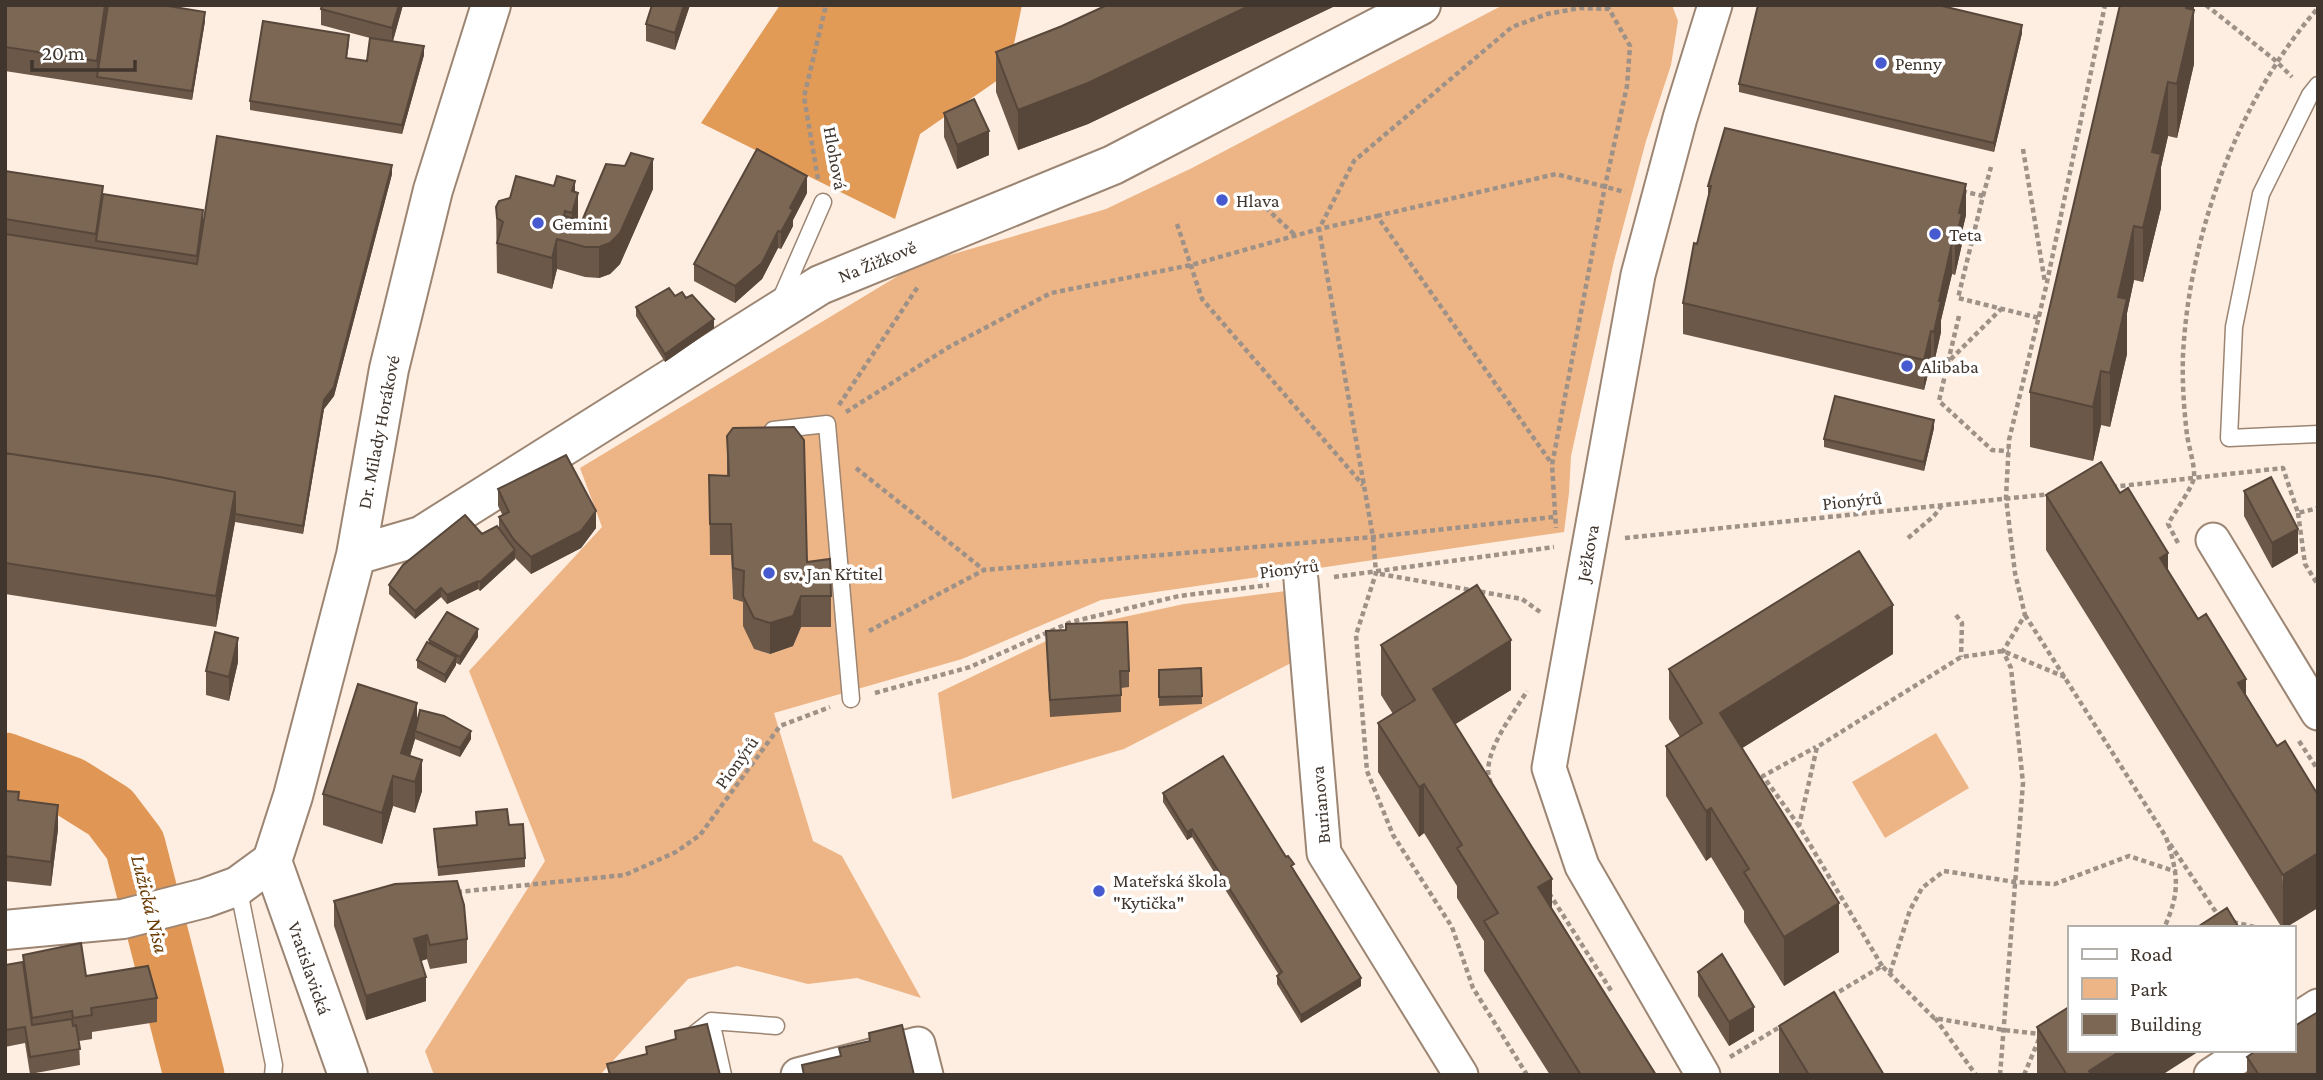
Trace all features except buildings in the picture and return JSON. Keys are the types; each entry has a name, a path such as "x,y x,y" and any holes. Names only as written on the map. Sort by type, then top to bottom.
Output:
{"street":[{"name":"Dr. Milady Horákové","path":"272,861 293,796 356,555 389,369 436,179 491,5"},
{"name":"Na Žižkově","path":"356,555 421,536 820,285 1113,165 1421,5"},
{"name":"Ježkova","path":"1703,1074 1582,866 1549,768 1638,275 1657,201 1716,5"},
{"path":"2213,540 2318,713"},
{"name":"Burianova","path":"1301,580 1324,853 1461,1075"},
{"path":"5,930 123,919 221,892 272,861"},
{"name":"Vratislavická","path":"272,861 348,1075"},
{"path":"2295,1020 2318,1006"},
{"path":"798,1075 918,1044 926,1075"},
{"path":"2211,1075 2246,1052"}],"lane":[{"path":"2314,90 2261,194 2234,327 2229,438 2318,434"},
{"name":"Hlohová","path":"775,311 823,202"},
{"path":"755,433 827,424 851,699"},
{"path":"221,892 274,1065 274,1075"},
{"path":"682,1044 711,1021 776,1026"},
{"path":"711,1021 723,1075"}],"path":[{"name":"Hlohová","path":"823,202 804,97 826,5"},
{"path":"2105,5 2046,287 2009,440 2006,498 2015,573 2025,615 2166,837 2222,920 2250,926"},
{"path":"2206,5 2314,90"},
{"path":"846,643 984,570 1373,537 1554,517 1552,465 1605,186 1627,86 1630,46 1611,7 1580,8 1546,14 1512,27 1354,161 1319,229 1373,537 1376,573 1356,635 1367,771 1393,835 1452,927 1473,988 1527,1075"},
{"path":"2194,478 2187,433 2183,357 2190,293 2204,231 2226,163 2276,61 2318,8"},
{"path":"2023,149 2046,287"},
{"path":"1992,167 1958,298 2039,317"},
{"path":"827,424 949,347 1051,293 1191,265 1319,229 1556,174 1657,201"},
{"path":"1955,190 1983,196"},
{"path":"1253,196 1296,236"},
{"path":"1377,216 1552,465"},
{"path":"1177,224 1202,299 1363,485"},
{"path":"827,424 926,275"},
{"path":"1948,362 2002,308"},
{"path":"1959,316 1939,401 1992,450 2009,451"},
{"path":"829,447 984,570"},
{"path":"2099,488 2283,468 2298,513 2305,564 2318,585"},
{"name":"Pionýrů","path":"450,893 625,875 676,852 700,835 780,726 851,699 970,667 1071,622 1179,596 1376,573 1588,542 2059,493"},
{"path":"1908,538 1934,516 1942,505"},
{"path":"2298,513 2318,508"},
{"path":"1376,573 1522,599 1550,620"},
{"path":"1956,615 1962,623 1961,657"},
{"path":"2003,651 2025,615"},
{"path":"2000,1075 2023,783 2011,668 2003,651"},
{"path":"1976,1075 1934,1018 1882,966 1799,826 1763,776 1817,747 1961,657 2003,651 2067,678"},
{"path":"1799,826 1817,747"},
{"path":"2165,926 2172,910 2177,872 2166,837"},
{"path":"1890,973 1910,910 1922,888 1944,871 2015,882 2055,884 2129,856 2177,872"},
{"path":"2216,924 2222,920"},
{"path":"1822,1002 1882,966"},
{"path":"1934,1018 2040,1034 2050,1028"},
{"path":"1703,1074 1786,1023"},
{"path":"2024,1075 2040,1034"}],"green space":[{"path":"1503,5 1672,5 1678,21 1671,65 1646,141 1614,261 1571,456 1564,532 1101,600 962,659 774,713 813,841 842,856 921,998 857,978 808,984 737,966 688,979 600,1075 434,1075 425,1051 545,861 469,671 602,527 580,468 916,265 1106,209 1192,168","holes":["733,459 807,592 831,627 801,627 793,646 770,654 754,649 744,602 733,599 731,555 710,554 729,507 727,466"]},
{"path":"1286,591 1291,663 1124,749 952,799 938,693 1073,628 1184,604"},
{"path":"1936,733 1969,788 1885,838 1852,782"}],"shaded area":[{"path":"780,5 1022,5 1008,73 920,134 895,219 701,123"}],"waterway":[{"name":"Lužická Nisa","path":"5,763 70,787 110,812 135,845 194,1075"}],"place":[{"name":"Penny","path":"1881,63"},
{"name":"Hlava","path":"1222,200"},
{"name":"Gemini","path":"538,223"},
{"name":"Teta","path":"1935,234"},
{"name":"Alibaba","path":"1907,366"},
{"name":"sv. Jan Křtitel","path":"769,573"},
{"name":"Mateřská škola \"Kytička\"","path":"1099,891"}]}
